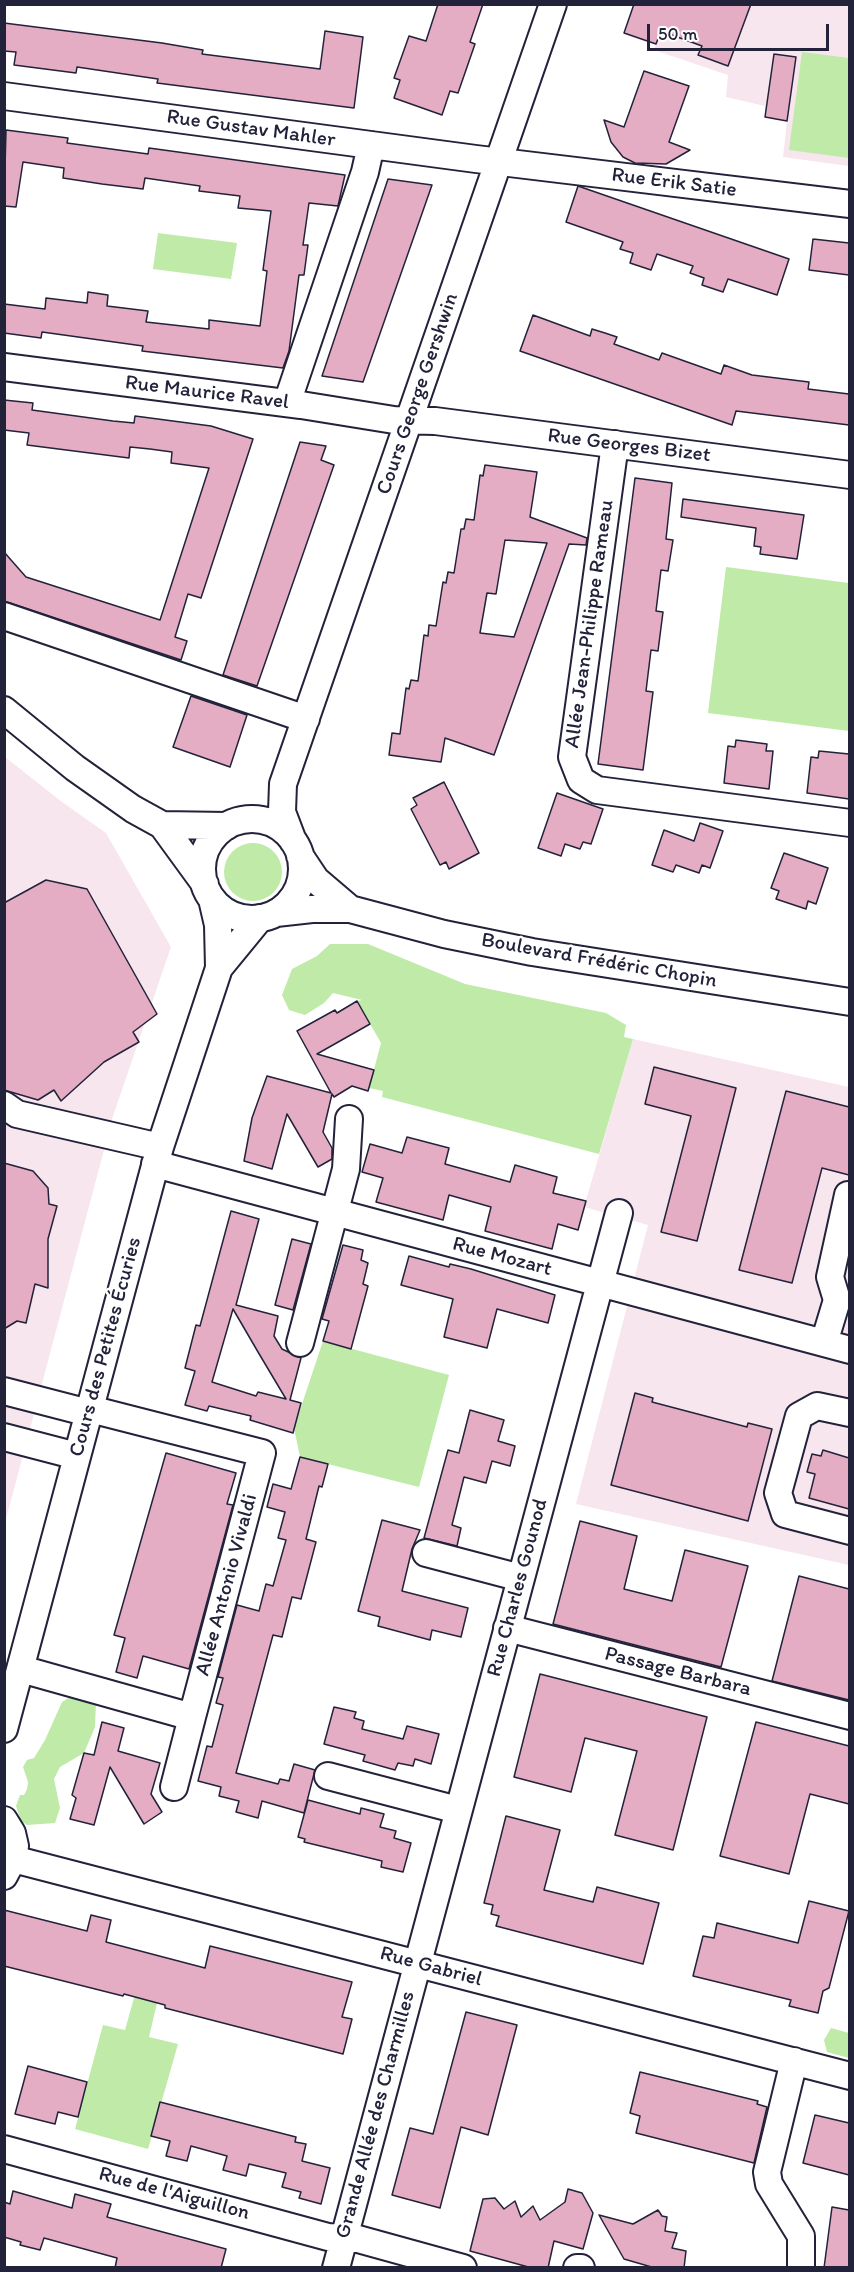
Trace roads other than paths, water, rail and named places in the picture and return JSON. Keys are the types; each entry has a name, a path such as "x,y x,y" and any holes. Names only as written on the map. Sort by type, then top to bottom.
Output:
{"street":[{"name":"Cours George Gershwin","path":"297,849 282,812 283,784 553,4"},
{"name":"Rue Gustav Mahler","path":"4,96 498,161"},
{"path":"287,403 365,172 371,145"},
{"name":"Rue Erik Satie","path":"498,161 849,204"},
{"name":"Rue Maurice Ravel","path":"4,367 287,403 408,421"},
{"name":"Rue Georges Bizet","path":"408,421 435,421 849,475"},
{"name":"Allée Jean-Philippe Rameau","path":"615,444 572,757 581,780 597,790 849,823"},
{"path":"4,616 306,718"},
{"path":"4,710 75,768 133,809 162,825 209,892 234,915 268,916 289,903 298,889 302,873 297,849 272,823 258,819 236,823 162,825"},
{"name":"Cours George Gershwin","path":"236,823 283,784"},
{"path":"209,892 202,867 206,851 214,836 236,823"},
{"name":"Boulevard Frédéric Chopin","path":"297,849 316,880 350,909"},
{"name":"Cours des Petites Écuries","path":"4,1729 158,1156 219,968 218,926 209,892"},
{"name":"Boulevard Frédéric Chopin","path":"268,916 312,909 350,909 444,934 532,952 849,1002"},
{"name":"Cours des Petites Écuries","path":"219,968 268,916"},
{"name":"Rue Mozart","path":"4,1105 17,1114 335,1212 849,1350"},
{"path":"300,1342 346,1169 349,1119"},
{"path":"824,1343 843,1300 830,1277 848,1195"},
{"name":"Rue Charles Gounod","path":"417,1963 619,1213"},
{"path":"4,1390 89,1411"},
{"path":"849,1413 817,1406 798,1416 778,1493 785,1514 849,1531"},
{"name":"Allée Antonio Vivaldi","path":"89,1411 262,1453 192,1717"},
{"path":"4,1437 77,1456"},
{"path":"426,1553 520,1578"},
{"name":"Passage Barbara","path":"507,1628 849,1716"},
{"path":"21,1669 192,1717 174,1787"},
{"path":"328,1776 458,1810"},
{"path":"4,1821 12,1833 9,1868"},
{"name":"Rue Gabriel","path":"9,1868 417,1963 849,2076"},
{"name":"Grande Allée des Charmilles","path":"336,2268 417,1963"},
{"path":"795,2061 766,2172 769,2184 801,2236 801,2268"},
{"name":"Rue de l'Aiguillon","path":"4,2149 328,2237 358,2239 463,2268"}]}
